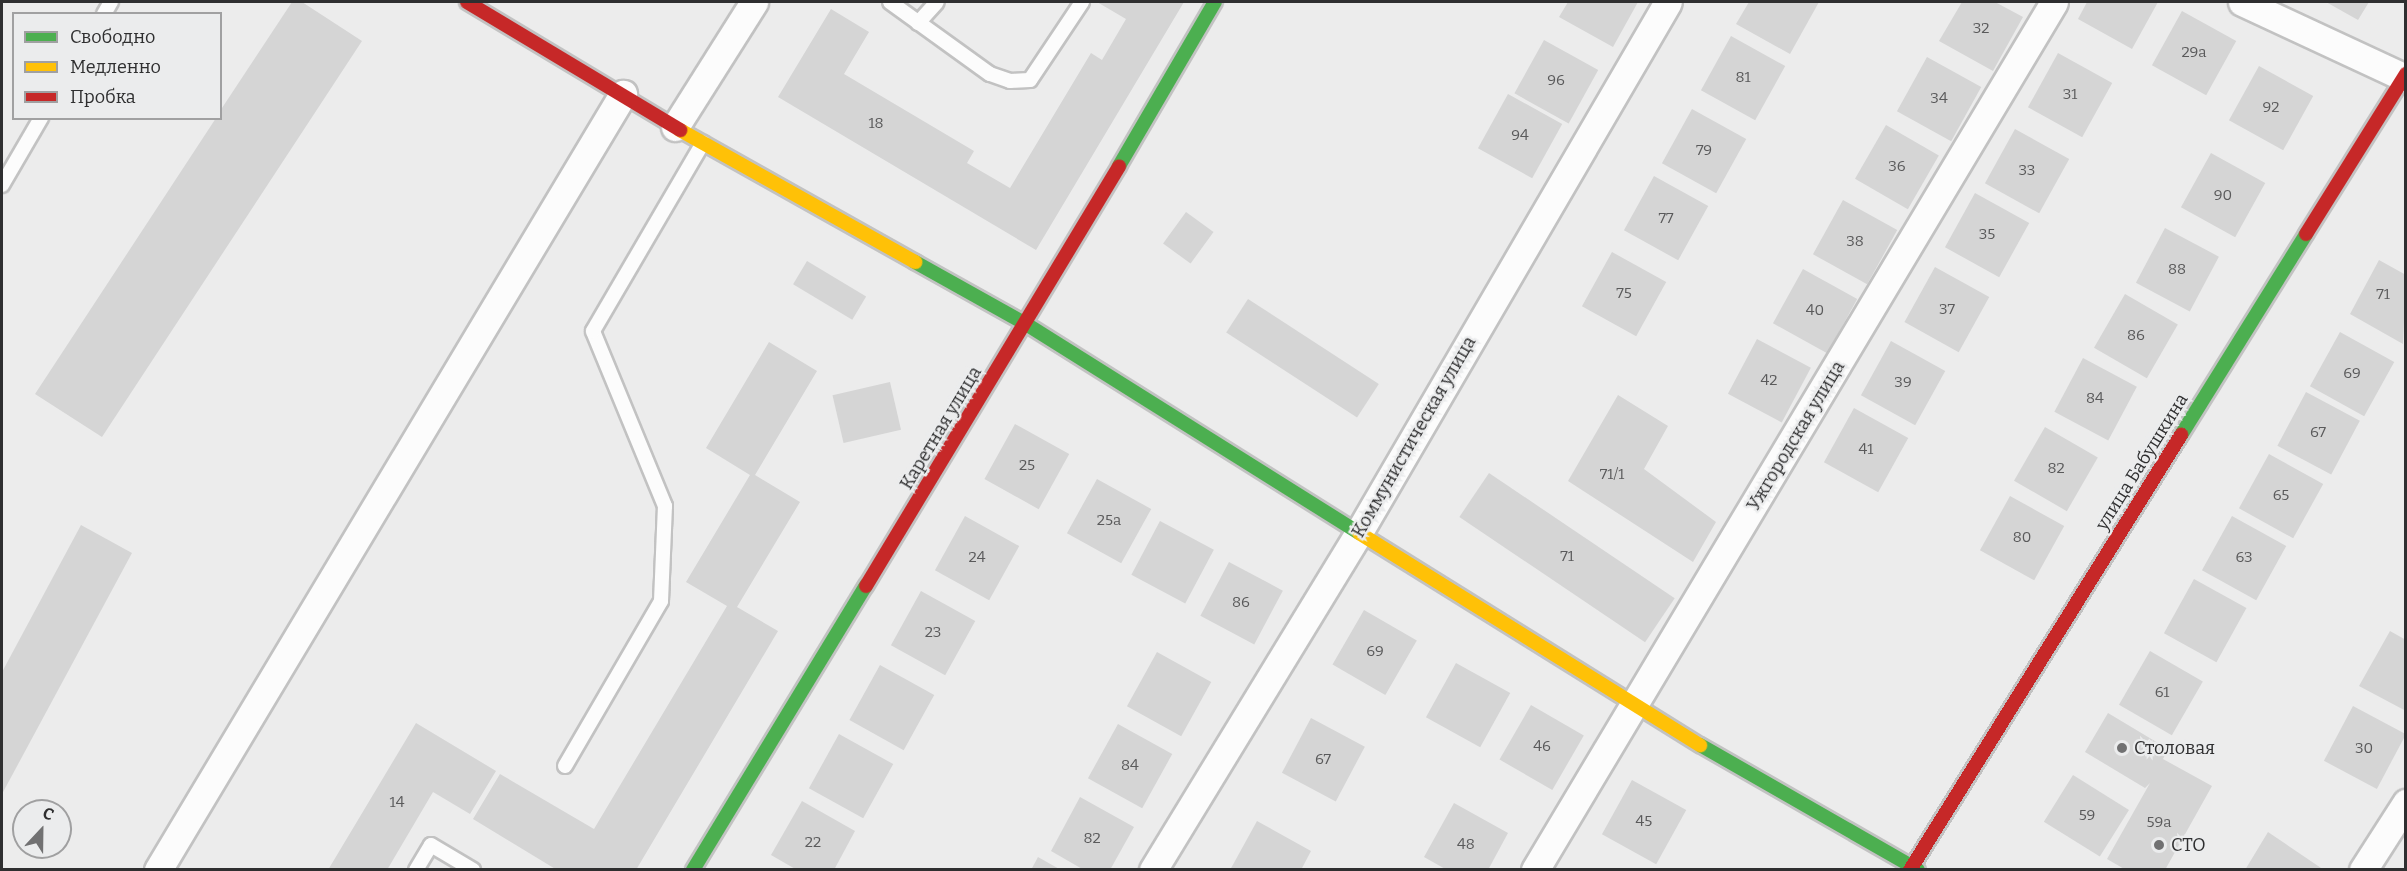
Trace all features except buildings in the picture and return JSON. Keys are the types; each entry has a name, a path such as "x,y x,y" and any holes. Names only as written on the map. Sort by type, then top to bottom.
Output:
{"street":[{"path":"467,2 675,127 1026,324 1635,707 1913,868"},
{"path":"675,127 754,2"},
{"name":"Каретная улица","path":"693,870 1026,324 1215,2"},
{"name":"Коммунистическая улица","path":"1153,870 1359,532 1668,2"},
{"name":"Ужгородская улица","path":"1535,870 1635,707 2054,2"},
{"path":"2242,2 2405,77"},
{"name":"улица Бабушкина","path":"1913,868 2405,77"},
{"path":"158,870 622,94"},
{"path":"2363,870 2406,803"}],"lane":[{"path":"890,2 990,74 1010,81 1030,80 1082,2"},
{"path":"918,23 937,2"},
{"path":"2,185 40,120"},
{"path":"565,766 661,601 665,506 592,331 703,142"},
{"path":"416,870 431,845 473,870"}],"traffic: fast":[{"path":"1119,166 1215,2"},
{"path":"2181,435 2306,234"},
{"path":"915,262 1026,324 1359,533"},
{"path":"693,870 866,586"},
{"path":"1700,745 1918,870"}],"traffic: slow":[{"path":"680,130 915,262"},
{"path":"1359,533 1700,745"}],"traffic: jam":[{"path":"467,2 680,130"},
{"path":"2306,234 2406,74"},
{"path":"866,586 1119,166"},
{"path":"1910,870 2181,435"}],"place":[{"name":"Столовая","path":"2122,748"},
{"name":"СТО","path":"2159,845"}]}
